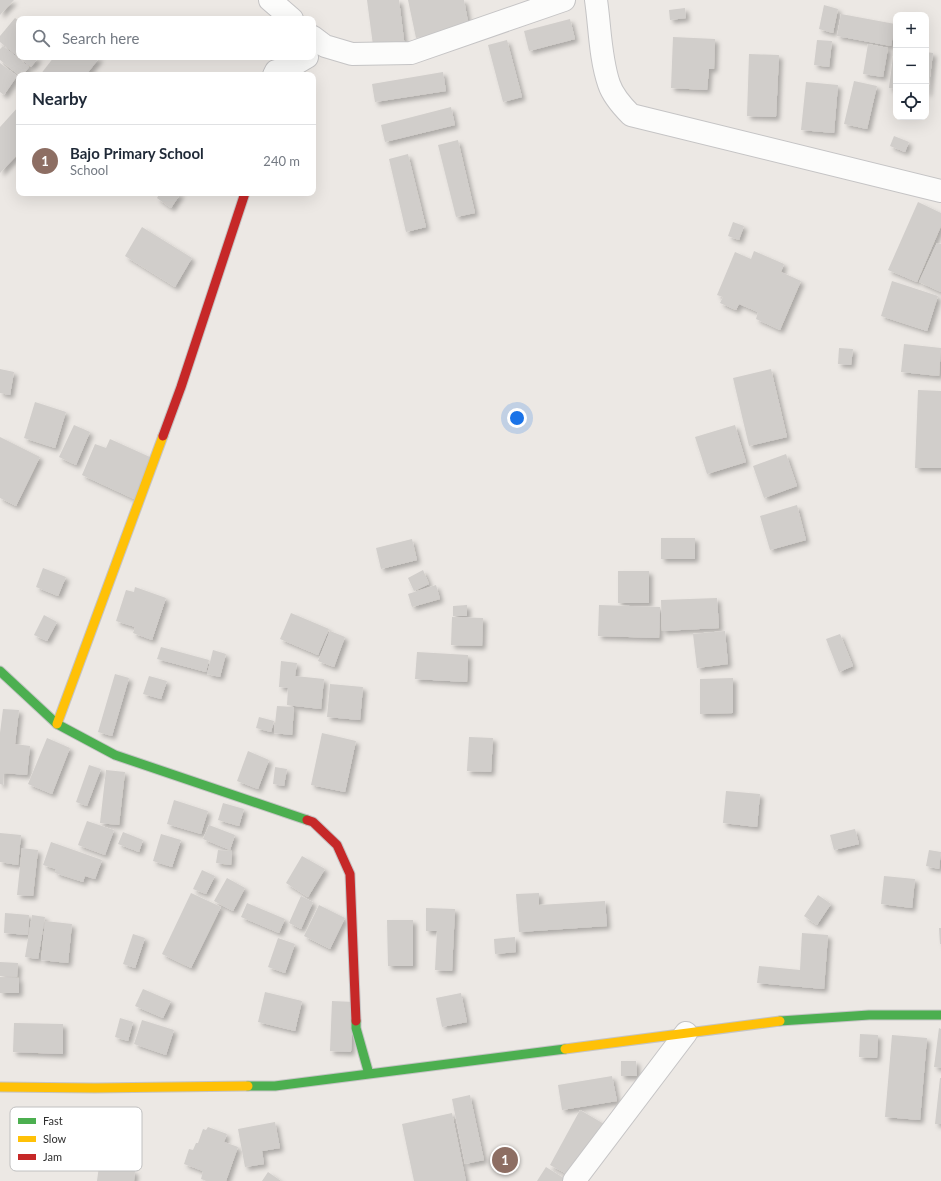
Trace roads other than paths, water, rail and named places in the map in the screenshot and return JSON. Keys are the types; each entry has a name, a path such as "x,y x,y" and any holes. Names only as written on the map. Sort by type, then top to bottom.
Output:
{"street":[{"path":"270,0 289,16"},
{"path":"316,48 352,54 411,53 564,0"},
{"path":"596,0 604,62 609,85 618,102 630,114 941,191"},
{"path":"276,72 290,67 299,60"},
{"path":"57,724 181,387 244,196"},
{"path":"0,671 57,724 115,755 313,822 337,845 350,874 356,1028 369,1074"},
{"path":"0,1087 95,1088 275,1086 770,1022 869,1015 941,1015"},
{"path":"574,1181 686,1033"}],"place":[{"name":"Bajo Primary School","path":"505,1160"}]}
